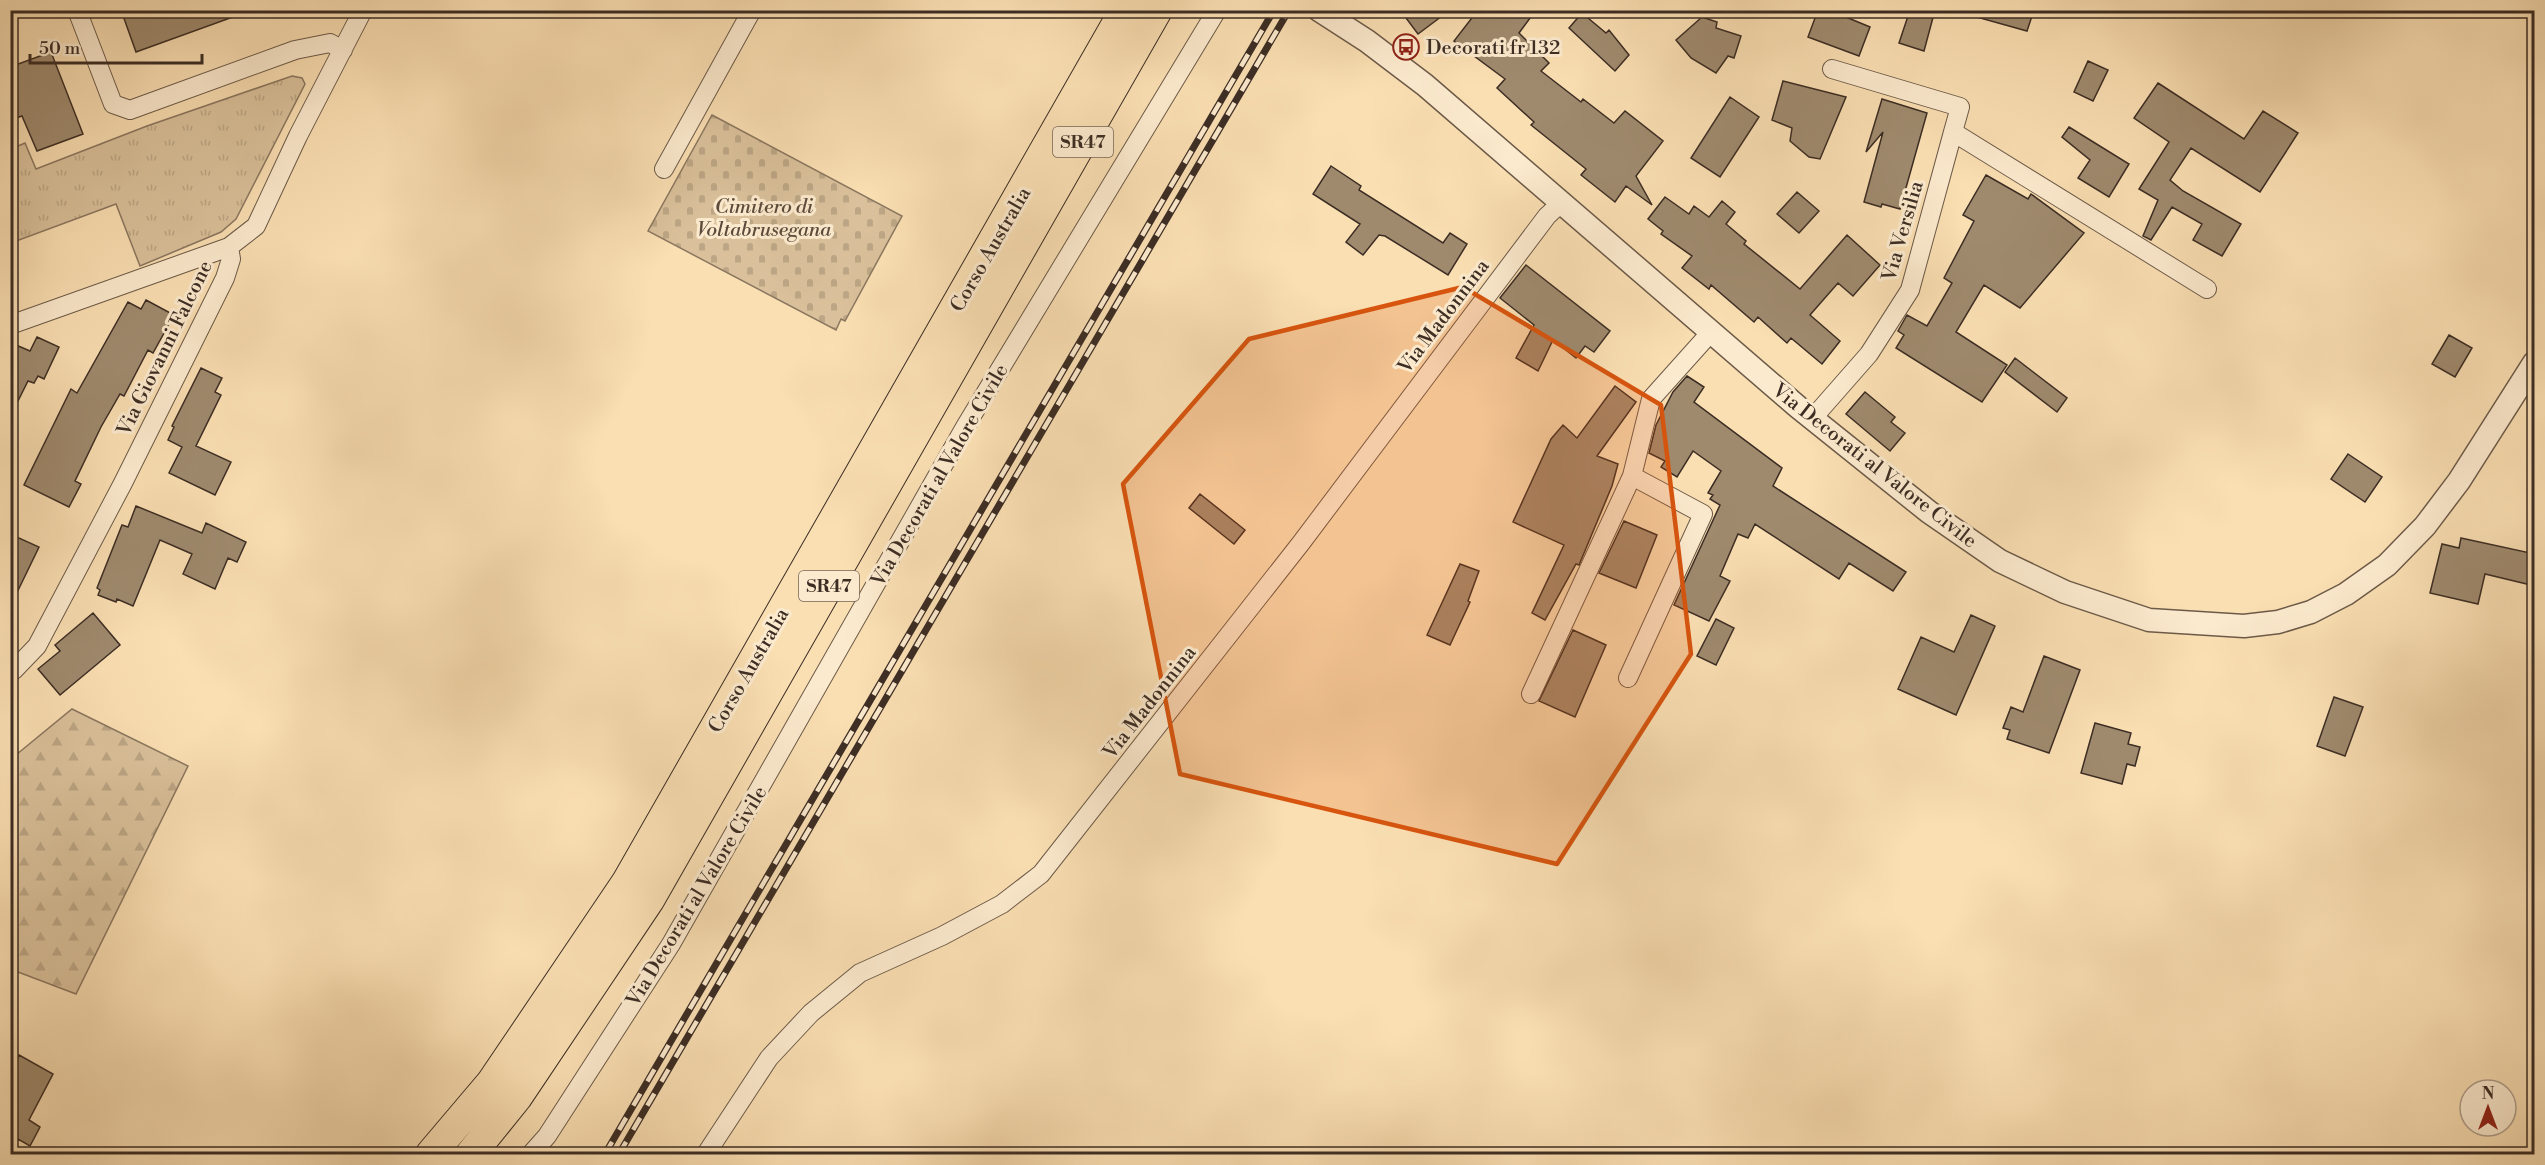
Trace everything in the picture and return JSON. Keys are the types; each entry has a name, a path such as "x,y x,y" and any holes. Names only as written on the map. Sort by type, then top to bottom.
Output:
{"highway":[{"name":"Corso Australia","path":"431,1155 492,1082 627,882 1125,10"},
{"name":"Corso Australia","path":"471,1155 517,1097 649,900 1157,10"}],"street":[{"path":"77,10 112,104 130,110 295,50 330,43 343,50"},
{"name":"Via Giovanni Falcone","path":"10,670 14,670 37,646 123,483 225,278 231,259 229,247 256,226 298,136 363,10"},
{"path":"664,169 752,10"},
{"name":"Via Decorati al Valore Civile","path":"531,1155 547,1136 671,944 965,427 1217,10"},
{"name":"Via Decorati al Valore Civile","path":"1319,10 1367,41 1425,85 1812,419 1938,519 2000,561 2065,592 2149,620 2244,626 2278,622 2311,612 2346,594 2387,564 2424,526 2458,481 2535,363"},
{"name":"Via Versilia","path":"1812,419 1869,354 1910,290 1960,107 1832,69"},
{"path":"1953,132 2207,289"},
{"name":"Via Madonnina","path":"706,1155 769,1058 811,1013 860,973 942,936 1002,904 1041,874 1301,543 1547,216 1562,202"},
{"path":"10,325 229,247"},
{"path":"1532,694 1632,476 1651,399 1711,332"},
{"path":"1628,678 1703,514 1632,476"}],"highlighted area":[{"path":"1463,287 1661,405 1691,654 1557,864 1180,774 1123,484 1249,339"}],"green space":[{"path":"292,76 302,78 305,84 236,219 221,232 140,266 116,204 11,243 11,149 25,143 36,169 147,126"},
{"name":"Cimitero di Voltabrusegana","path":"712,115 902,216 845,321 841,319 836,330 648,231"},
{"path":"72,709 188,766 76,994 10,969 11,759"}],"building":[{"path":"121,10 244,10 244,13 136,52"},
{"path":"1400,10 1450,10 1418,34"},
{"path":"1478,10 1536,10 1519,33 1549,63 1541,71 1581,102 1583,99 1614,123 1625,111 1663,141 1636,176 1652,205 1626,186 1615,202 1581,175 1586,169 1531,125 1534,122 1497,88 1505,79 1454,41"},
{"path":"1818,10 1829,10 1870,27 1859,56 1808,37"},
{"path":"1910,10 1935,10 1924,51 1899,43"},
{"path":"1974,10 2034,10 2027,31 1973,16"},
{"path":"1582,13 1606,33 1609,30 1629,55 1615,71 1569,28"},
{"path":"1702,17 1717,22 1716,28 1741,36 1734,58 1728,56 1716,73 1691,58 1676,40"},
{"path":"51,52 83,134 37,151 22,116 10,120 10,67"},
{"path":"2088,61 2108,70 2093,101 2074,92"},
{"path":"1783,81 1846,97 1820,159 1809,157 1790,141 1792,128 1772,120"},
{"path":"2158,83 2244,139 2263,111 2298,133 2260,192 2191,148 2170,180 2183,191 2241,224 2222,256 2193,240 2202,224 2172,207 2151,240 2143,236 2158,200 2139,189 2169,142 2134,118"},
{"path":"1730,97 1759,117 1720,177 1691,158"},
{"path":"1882,99 1927,113 1900,209 1864,202 1883,132 1866,152"},
{"path":"2069,127 2129,164 2109,197 2078,178 2090,160 2062,137"},
{"path":"1331,166 1361,186 1359,190 1443,243 1450,233 1467,244 1448,275 1385,236 1379,235 1363,255 1346,242 1360,224 1313,194"},
{"path":"1986,175 2028,199 2031,194 2084,233 2020,308 1984,285 1956,332 2007,365 1982,402 1896,348 1904,335 1898,331 1907,315 1927,326 1952,283 1944,278 1974,221 1963,215"},
{"path":"1797,192 1819,211 1799,233 1777,214"},
{"path":"1665,197 1689,214 1694,206 1709,217 1722,201 1735,212 1726,224 1746,241 1744,244 1800,289 1847,235 1880,265 1853,296 1838,283 1810,315 1840,341 1822,364 1791,338 1787,343 1758,317 1754,322 1711,285 1709,289 1682,268 1692,256 1661,234 1663,231 1648,219"},
{"path":"1526,265 1610,331 1594,352 1585,346 1576,358 1553,340 1538,371 1516,358 1534,325 1500,298"},
{"path":"146,300 174,315 153,353 148,350 124,396 120,394 101,427 75,481 81,484 69,507 24,485 71,389 77,393 128,302 141,309"},
{"path":"2449,335 2472,348 2455,377 2432,364"},
{"path":"37,337 59,347 44,379 38,376 34,383 28,381 10,417 10,356 16,345 30,351"},
{"path":"2015,358 2067,398 2057,412 2005,372"},
{"path":"201,368 222,378 215,392 221,395 196,446 231,462 215,495 169,473 182,447 168,440 174,427 172,426"},
{"path":"1687,376 1704,387 1694,402 1782,468 1773,486 1906,572 1893,591 1849,563 1839,579 1755,524 1748,538 1738,534 1720,576 1730,581 1709,621 1674,605 1720,505 1710,499 1713,495 1708,493 1721,471 1693,451 1677,477 1661,467 1665,461 1649,453 1656,425 1673,392"},
{"path":"1615,386 1636,402 1597,456 1618,464 1612,486 1579,565 1576,564 1545,620 1532,613 1564,545 1513,522 1551,439 1563,425 1577,438"},
{"path":"1865,392 1895,417 1891,422 1905,433 1890,451 1846,414"},
{"path":"2348,454 2382,477 2365,502 2331,479"},
{"path":"1200,494 1245,530 1234,544 1189,508"},
{"path":"136,506 202,533 206,523 246,542 237,562 228,558 215,589 183,574 192,554 160,540 133,606 117,599 116,602 98,595 100,590 97,588 122,525 128,527"},
{"path":"1624,521 1657,535 1636,588 1599,573"},
{"path":"10,534 39,547 10,607"},
{"path":"2461,538 2535,554 2535,586 2485,574 2478,604 2430,593 2442,544 2459,548"},
{"path":"1460,564 1479,571 1468,601 1470,602 1450,645 1427,635"},
{"path":"93,613 120,645 60,695 38,669 60,651 55,645"},
{"path":"1971,615 1995,626 1956,715 1898,689 1921,637 1954,652"},
{"path":"1716,619 1734,628 1716,665 1697,656"},
{"path":"1573,630 1606,645 1575,717 1539,701"},
{"path":"2044,656 2080,670 2049,753 2007,739 2010,730 2003,728 2011,707 2023,712"},
{"path":"2334,697 2363,707 2345,756 2317,746"},
{"path":"2095,723 2131,733 2128,744 2140,747 2135,766 2127,764 2122,784 2081,773"},
{"path":"19,1055 53,1074 29,1120 40,1127 30,1146 18,1139 10,1154 10,1072"}],"railway":[{"path":"605,1154 1274,10"},
{"path":"619,1154 1289,10"}],"place":[{"name":"Decorati fr 132","path":"1406,47"}]}
